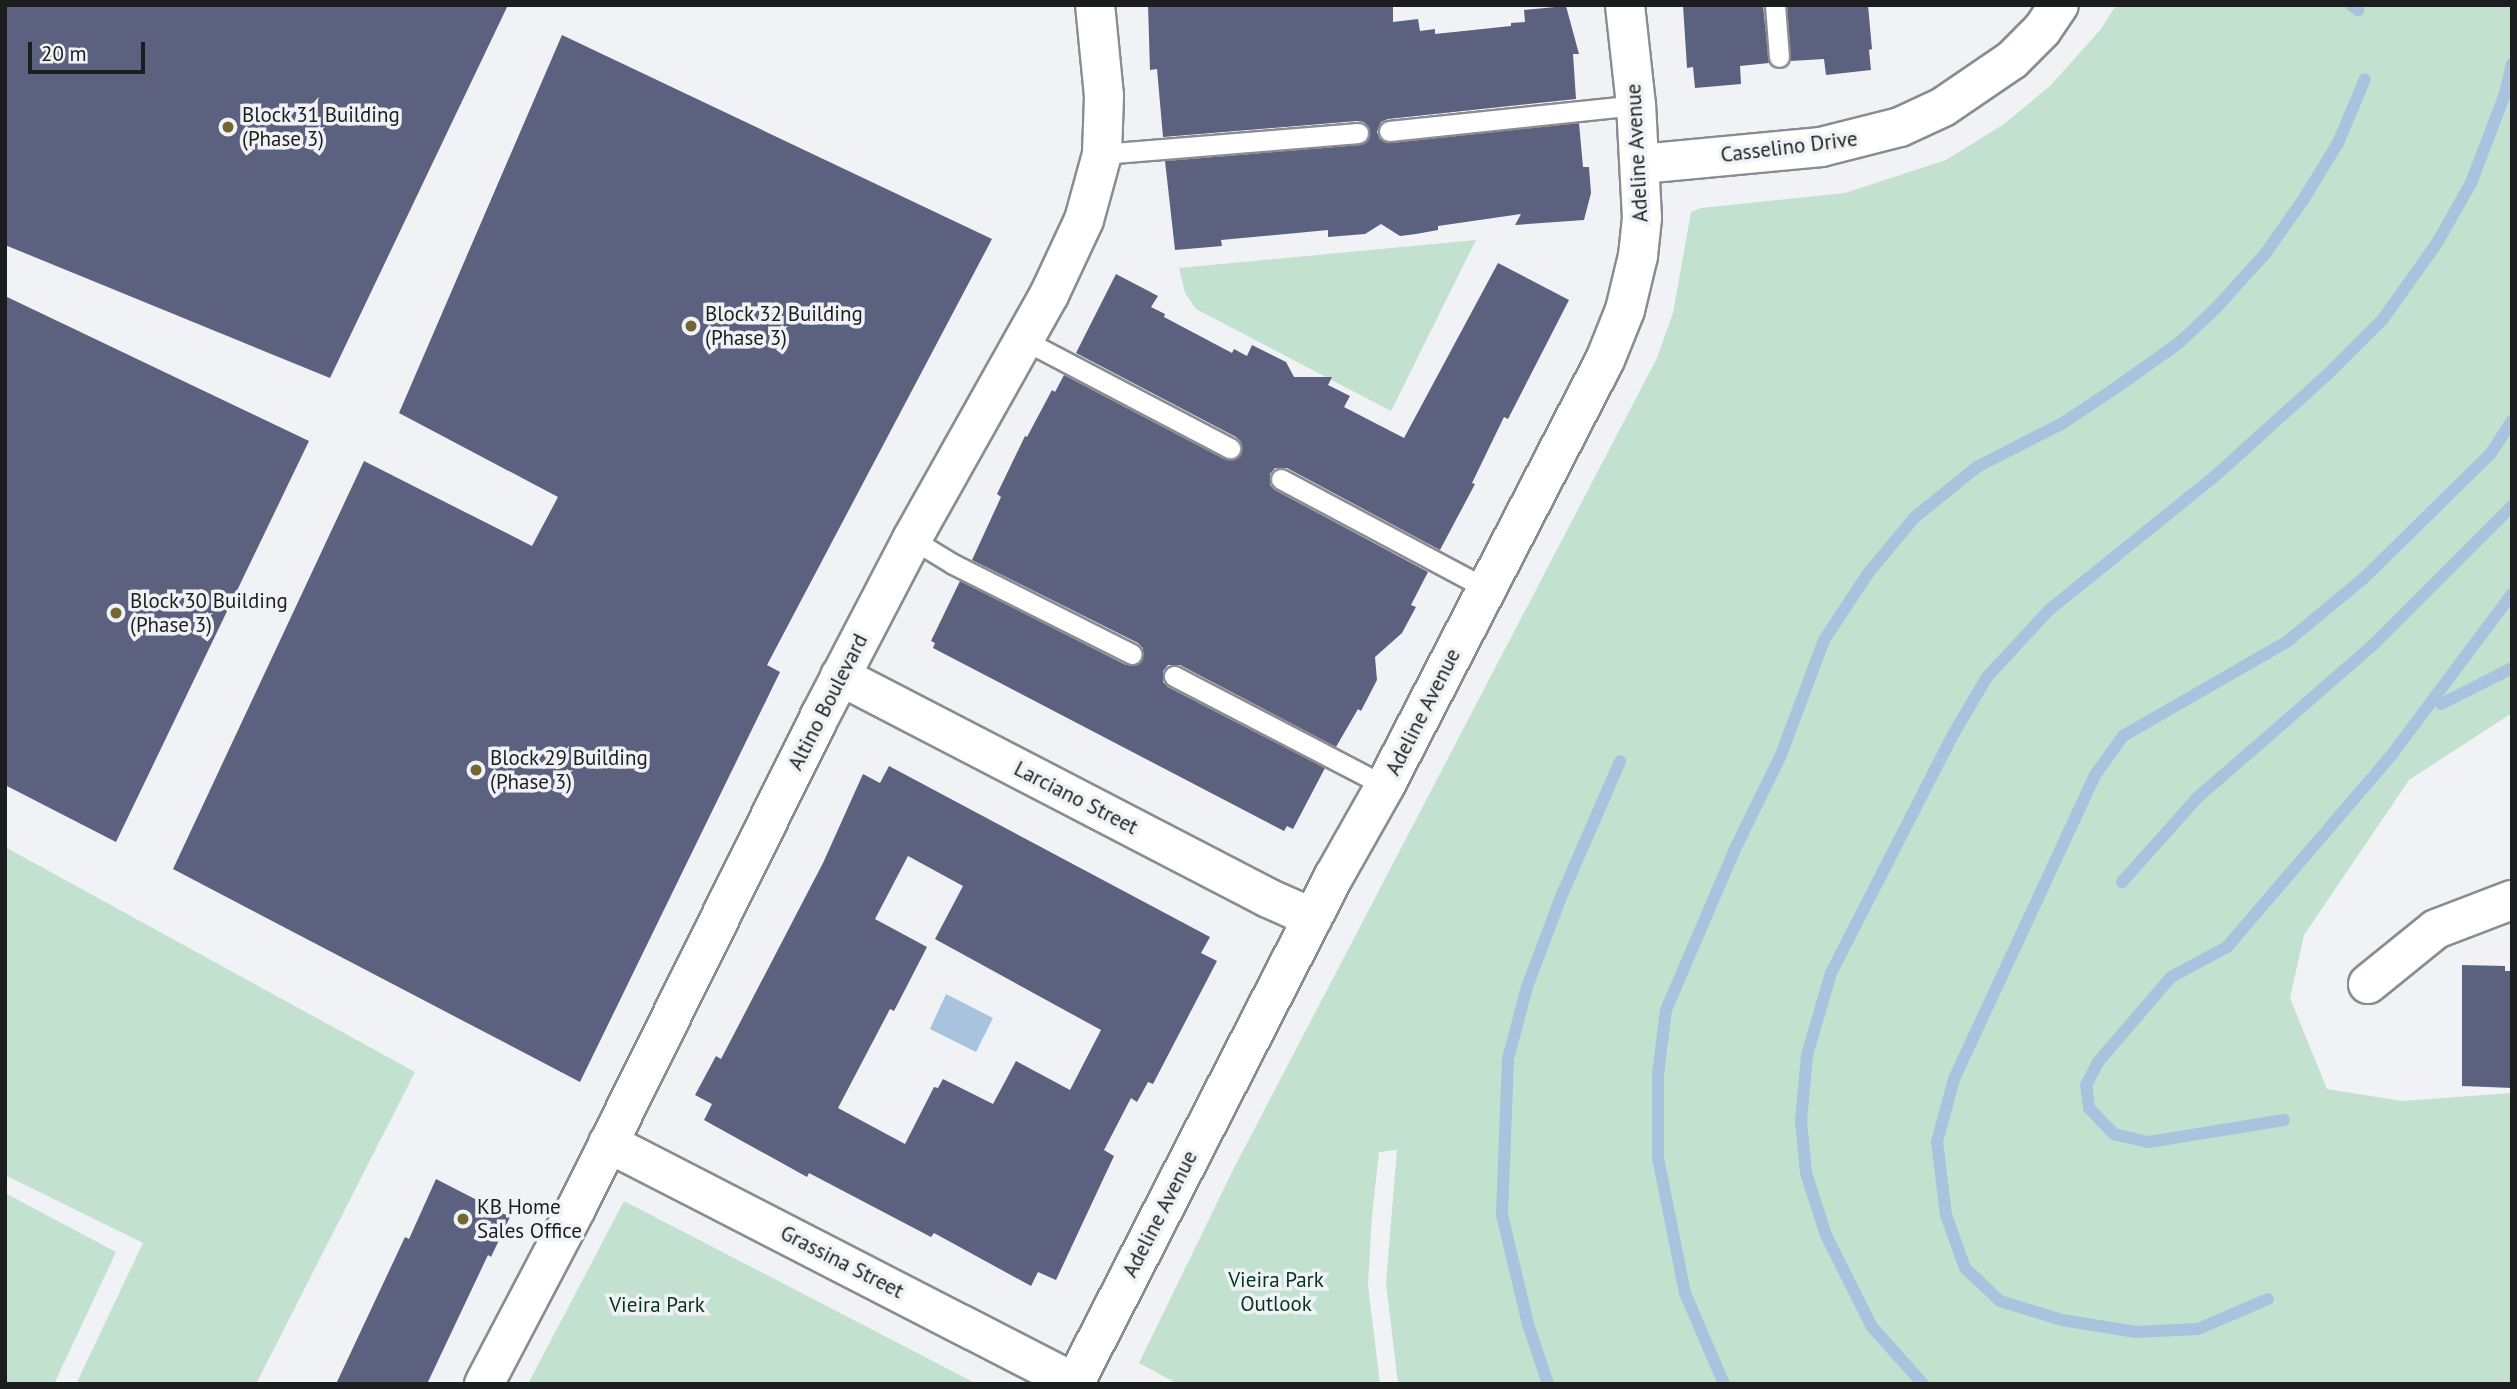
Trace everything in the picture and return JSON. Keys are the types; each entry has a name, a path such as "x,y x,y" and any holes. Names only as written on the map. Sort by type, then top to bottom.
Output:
{"street":[{"name":"Altino Boulevard","path":"484,1384 608,1143 840,676 912,539 1024,340 1084,220 1102,154 1104,96 1095,5"},
{"name":"Adeline Avenue","path":"1075,1383 1313,918 1385,786 1605,360 1625,310 1640,243 1641,164 1625,5"},
{"name":"Casselino Drive","path":"1641,164 1821,147 1900,127 1943,107 2012,60 2042,30 2059,5"},
{"name":"Larciano Street","path":"840,676 1268,898 1313,918"},
{"path":"2368,984 2436,929 2512,900"},
{"name":"Grassina Street","path":"608,1143 1075,1383"}],"lane":[{"path":"1775,5 1779,57"},
{"path":"1389,131 1636,105"},
{"path":"1102,154 1358,133"},
{"path":"1024,340 1230,448"},
{"path":"1281,478 1487,589"},
{"path":"912,539 953,564 1132,654"},
{"path":"1174,676 1385,786"}],"green space":[{"name":"Vieira Park Outlook","path":"2116,5 2512,5 2512,713 2409,780 2304,935 2290,998 2327,1089 2402,1101 2512,1093 2512,1384 1398,1384 1386,1283 1397,1150 1379,1152 1372,1216 1368,1285 1380,1384 1178,1384 1139,1363 1234,1168 1657,358 1673,313 1691,212 1701,208 1845,193 1946,160 2004,124 2050,86 2101,29"},
{"path":"1476,240 1391,411 1196,309 1185,293 1179,268"},
{"path":"5,847 415,1072 256,1384 76,1384 143,1243 5,1175"},
{"path":"5,1193 116,1252 54,1384 5,1383"},
{"name":"Vieira Park","path":"624,1201 977,1384 528,1384"}],"water":[{"path":"946,994 993,1018 976,1052 930,1029"}],"building":[{"name":"Block 31 Building (Phase 3)","path":"5,5 508,5 330,378 5,245"},
{"path":"1148,5 1393,5 1393,22 1418,19 1420,31 1435,29 1435,34 1511,26 1511,23 1525,22 1524,10 1566,6 1579,54 1573,54 1576,99 1388,119 1381,122 1377,132 1380,139 1390,143 1579,123 1583,167 1589,167 1591,193 1584,220 1515,225 1521,214 1438,226 1438,230 1400,236 1381,224 1365,234 1328,237 1328,230 1221,240 1222,246 1175,250 1165,161 1359,145 1369,139 1370,131 1364,122 1357,121 1163,137 1157,69 1150,70"},
{"path":"1683,5 1763,5 1769,63 1740,66 1741,84 1695,88 1693,67 1687,68"},
{"path":"1787,5 1868,5 1871,70 1826,75 1824,59 1790,61"},
{"path":"562,35 992,239 767,665 780,672 580,1082 173,869 364,461 532,546 558,497 399,413"},
{"path":"1498,263 1569,300 1508,419 1504,417 1472,483 1475,484 1440,550 1287,468 1275,468 1270,474 1270,485 1275,490 1428,572 1411,605 1416,607 1402,633 1375,657 1377,680 1361,711 1358,709 1336,747 1180,665 1168,665 1163,671 1163,682 1168,687 1325,768 1293,829 1287,826 1284,831 933,648 935,643 931,641 960,581 1126,665 1138,665 1143,659 1143,648 1138,643 972,560 1001,497 997,494 1025,436 1027,437 1052,390 1055,392 1064,375 1224,459 1236,459 1241,453 1241,442 1236,437 1076,353 1116,274 1158,296 1151,307 1165,314 1164,317 1232,353 1234,349 1247,356 1252,345 1286,362 1294,377 1332,377 1328,385 1350,396 1344,407 1404,438"},
{"name":"Block 30 Building (Phase 3)","path":"5,296 309,441 116,842 5,785"},
{"path":"889,766 1210,937 1201,953 1217,961 1153,1084 1148,1082 1137,1102 1131,1098 1104,1150 1114,1156 1056,1280 1038,1272 1031,1286 934,1233 931,1237 809,1173 807,1177 704,1120 712,1104 695,1095 716,1056 721,1059 823,863 863,774 880,783","holes":["908,856 963,886 935,939 1101,1030 1070,1090 1016,1061 993,1104 943,1079 938,1088 934,1087 905,1144 838,1108 890,1009 894,1011 927,947 875,919"]},
{"path":"2462,965 2505,966 2505,971 2512,971 2512,1088 2462,1086"},
{"path":"436,1179 510,1217 491,1257 488,1255 427,1384 336,1384 405,1237 409,1239"}],"waterway":[{"path":"2351,5 2358,10"},
{"path":"1923,1384 1872,1327 1826,1235 1806,1173 1801,1121 1807,1055 1831,973 1954,733 1987,677 2049,610 2214,477 2327,375 2383,319 2437,243 2471,183 2505,94 2512,64"},
{"path":"1724,1384 1685,1293 1658,1158 1658,1074 1666,1010 1734,851 1781,755 1824,640 1869,572 1915,517 1977,467 2063,423 2114,389 2179,343 2215,309 2265,254 2305,197 2338,143 2365,79"},
{"path":"2268,1299 2198,1329 2136,1332 2062,1320 2000,1301 1965,1268 1946,1215 1937,1142 1954,1079 2095,775 2123,736 2288,641 2364,578 2491,453 2512,421"},
{"path":"2122,882 2197,798 2374,644 2512,506"},
{"path":"2284,1120 2148,1142 2114,1134 2089,1108 2086,1085 2098,1062 2171,977 2227,947 2393,753 2512,594"},
{"path":"2441,704 2512,668"},
{"path":"1548,1384 1528,1324 1502,1215 1508,1059 1527,987 1561,897 1620,761"}],"place":[{"name":"Block 31 Building (Phase 3)","path":"228,127"},
{"name":"Block 32 Building (Phase 3)","path":"691,326"},
{"name":"Block 30 Building (Phase 3)","path":"116,613"},
{"name":"Block 29 Building (Phase 3)","path":"476,770"},
{"name":"KB Home Sales Office","path":"463,1219"}]}
